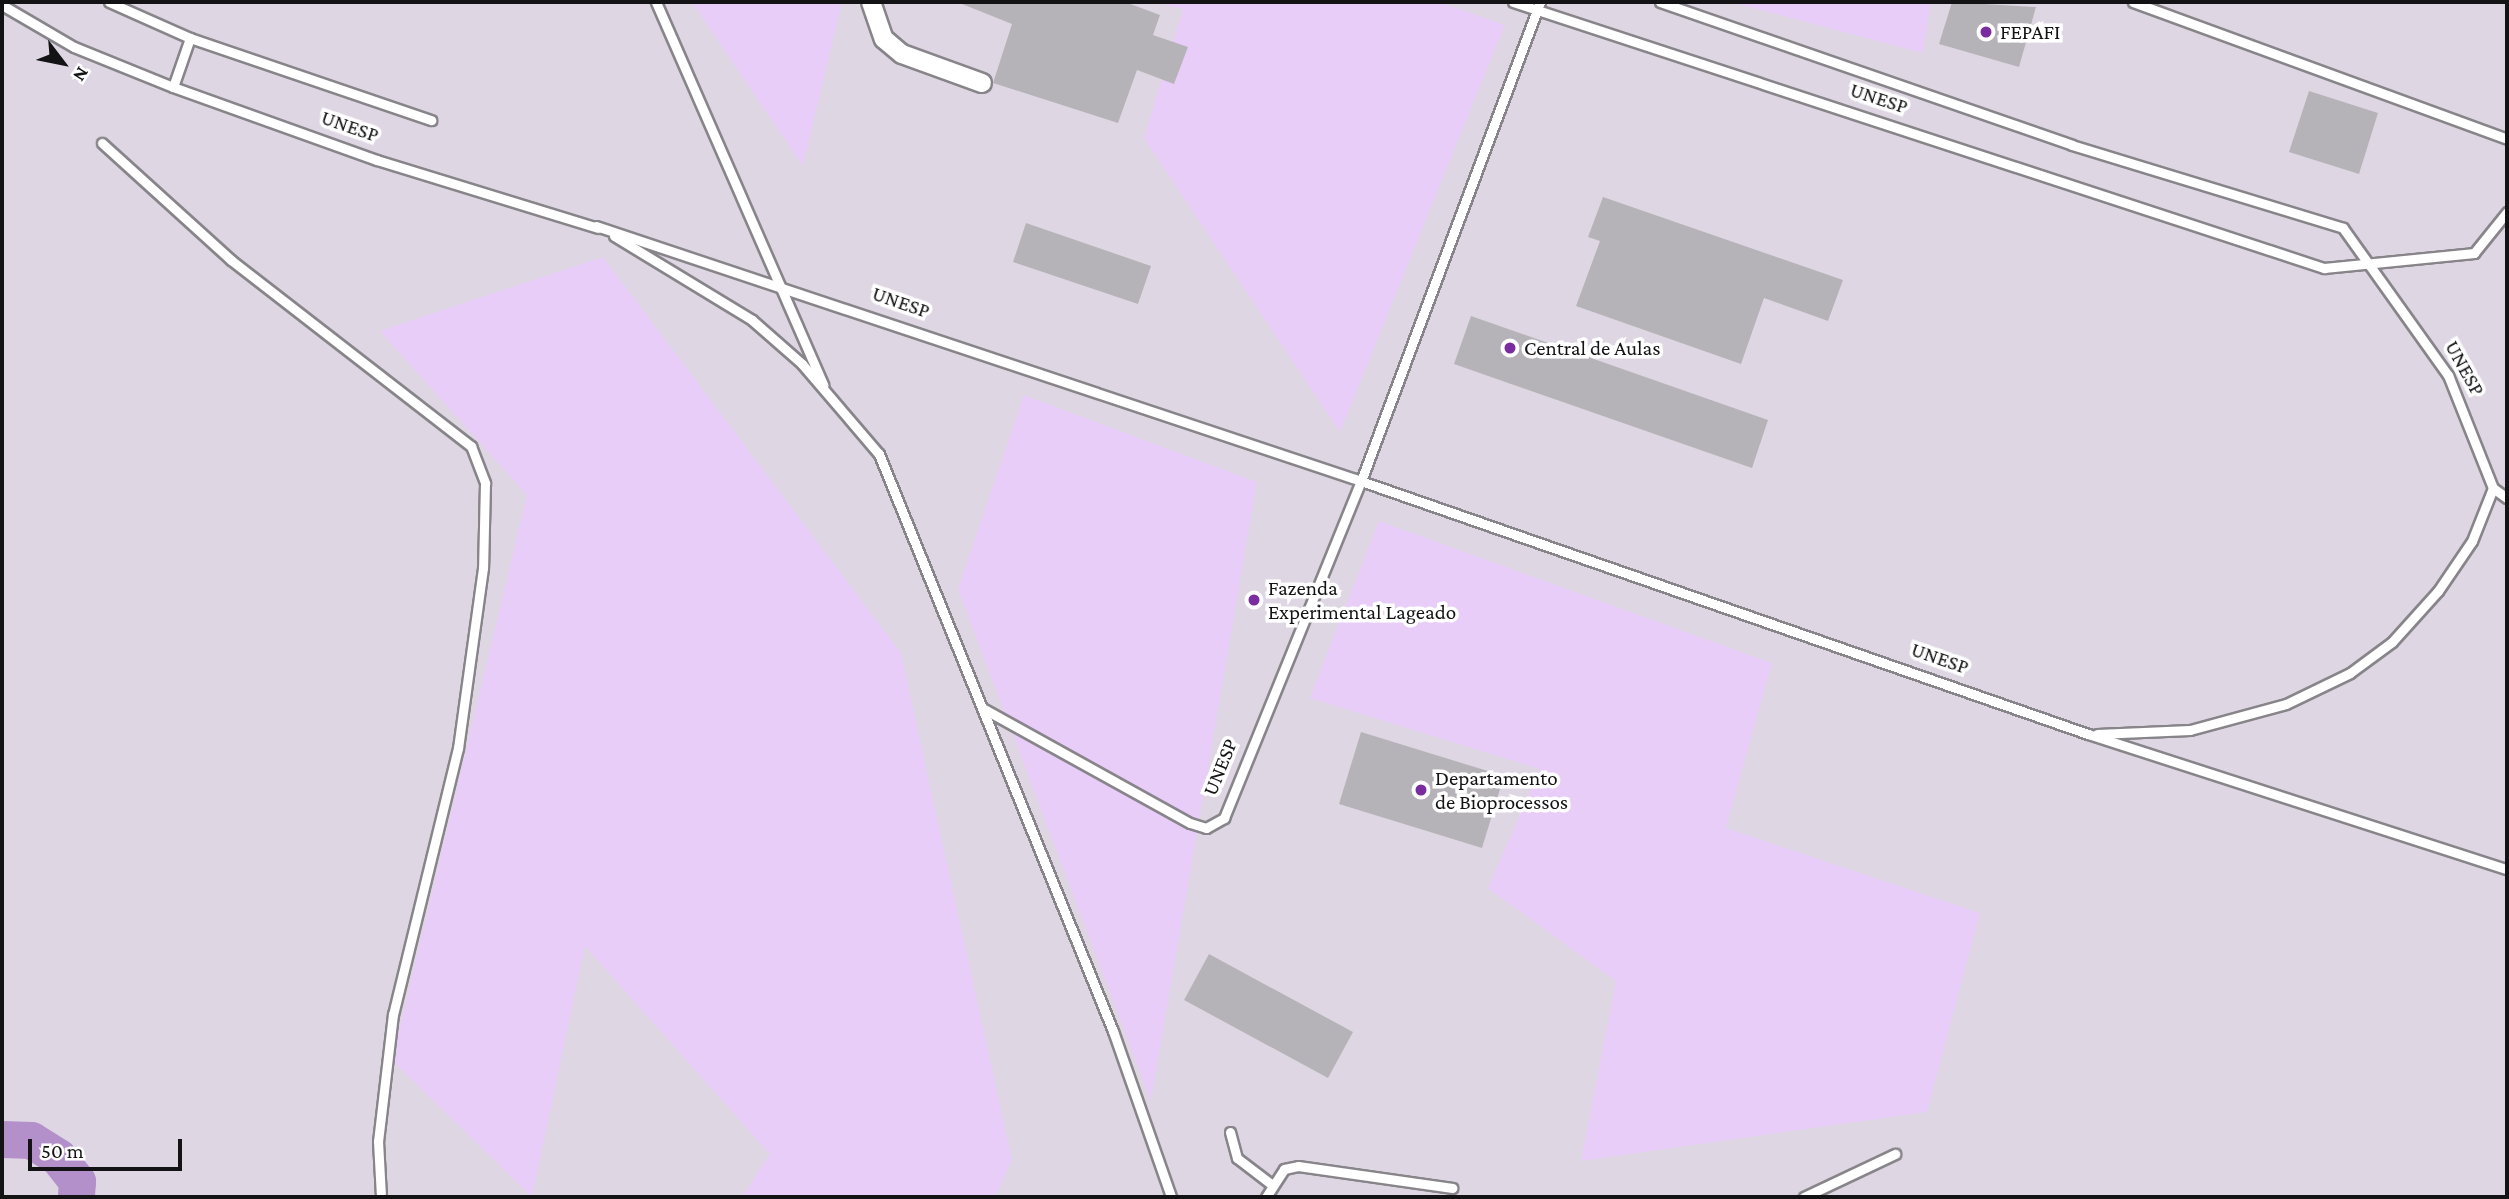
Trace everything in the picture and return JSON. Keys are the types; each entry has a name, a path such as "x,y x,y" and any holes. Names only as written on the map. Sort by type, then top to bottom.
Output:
{"street":[{"path":"871,2 884,39 902,54 982,83"}],"lane":[{"name":"UNESP","path":"109,2 190,38 431,120"},
{"name":"UNESP","path":"656,2 785,286 826,393"},
{"name":"UNESP","path":"1513,2 1539,6 2324,268 2368,266"},
{"name":"UNESP","path":"1660,2 2072,145 2343,228 2448,375 2493,488"},
{"path":"2133,2 2507,139"},
{"name":"UNESP","path":"2,5 74,47 173,87 377,160 785,286 1361,481 2088,734 2507,869"},
{"name":"UNESP","path":"984,709 1190,823 1217,824 1361,481 1539,6"},
{"path":"173,87 190,38"},
{"path":"102,144 232,260 462,438 485,483 482,568 458,748 393,1014 378,1141 381,1197"},
{"path":"2368,266 2474,253 2507,212"},
{"name":"UNESP","path":"596,226 752,320 826,393 879,454 1113,1031 1171,1197"},
{"path":"2088,734 2190,730 2286,704 2350,673 2392,642 2438,591 2472,541 2493,488 2507,498"},
{"path":"1230,1132 1237,1158 1271,1184"},
{"path":"1804,1197 1895,1154"},
{"path":"1266,1197 1271,1184 1284,1169 1298,1167 1452,1188"}],"shaded area":[{"name":"Fazenda Experimental Lageado","path":"2,2 2507,2 2507,1197 2,1197"},
{"path":"692,2 842,2 803,166"},
{"path":"1155,2 1439,2 1505,25 1340,432 1144,138 1183,9"},
{"path":"1731,2 1931,2 1923,53"},
{"path":"603,257 901,653 1012,1160 995,1197 742,1197 770,1154 585,946 532,1197 392,1060 527,495 380,331"},
{"path":"1024,395 1257,482 1151,1101 958,589"},
{"path":"1379,521 1772,663 1726,828 1980,913 1927,1112 1581,1161 1616,981 1488,888 1540,769 1310,698"}],"building":[{"path":"957,2 1125,2 1160,15 1153,35 1188,47 1174,84 1137,70 1118,123 993,83 1012,24"},
{"name":"FEPAFI","path":"1952,2 2036,7 2019,67 1939,44"},
{"path":"2309,91 2378,113 2359,174 2289,152"},
{"path":"1603,197 1843,280 1828,321 1764,298 1741,364 1576,306 1600,241 1588,237"},
{"path":"1026,223 1151,266 1138,304 1013,262"},
{"path":"1471,316 1768,420 1752,468 1454,364"},
{"name":"Departamento de Bioprocessos","path":"1361,732 1504,776 1482,848 1339,804"},
{"path":"1209,954 1353,1032 1328,1078 1184,1000"}],"waterway":[{"path":"2,1139 31,1140 58,1157 77,1181 76,1197"}],"place":[{"name":"FEPAFI","path":"1986,32"},
{"name":"Central de Aulas","path":"1510,348"},
{"name":"Fazenda Experimental Lageado","path":"1254,600"},
{"name":"Departamento de Bioprocessos","path":"1421,790"}]}
